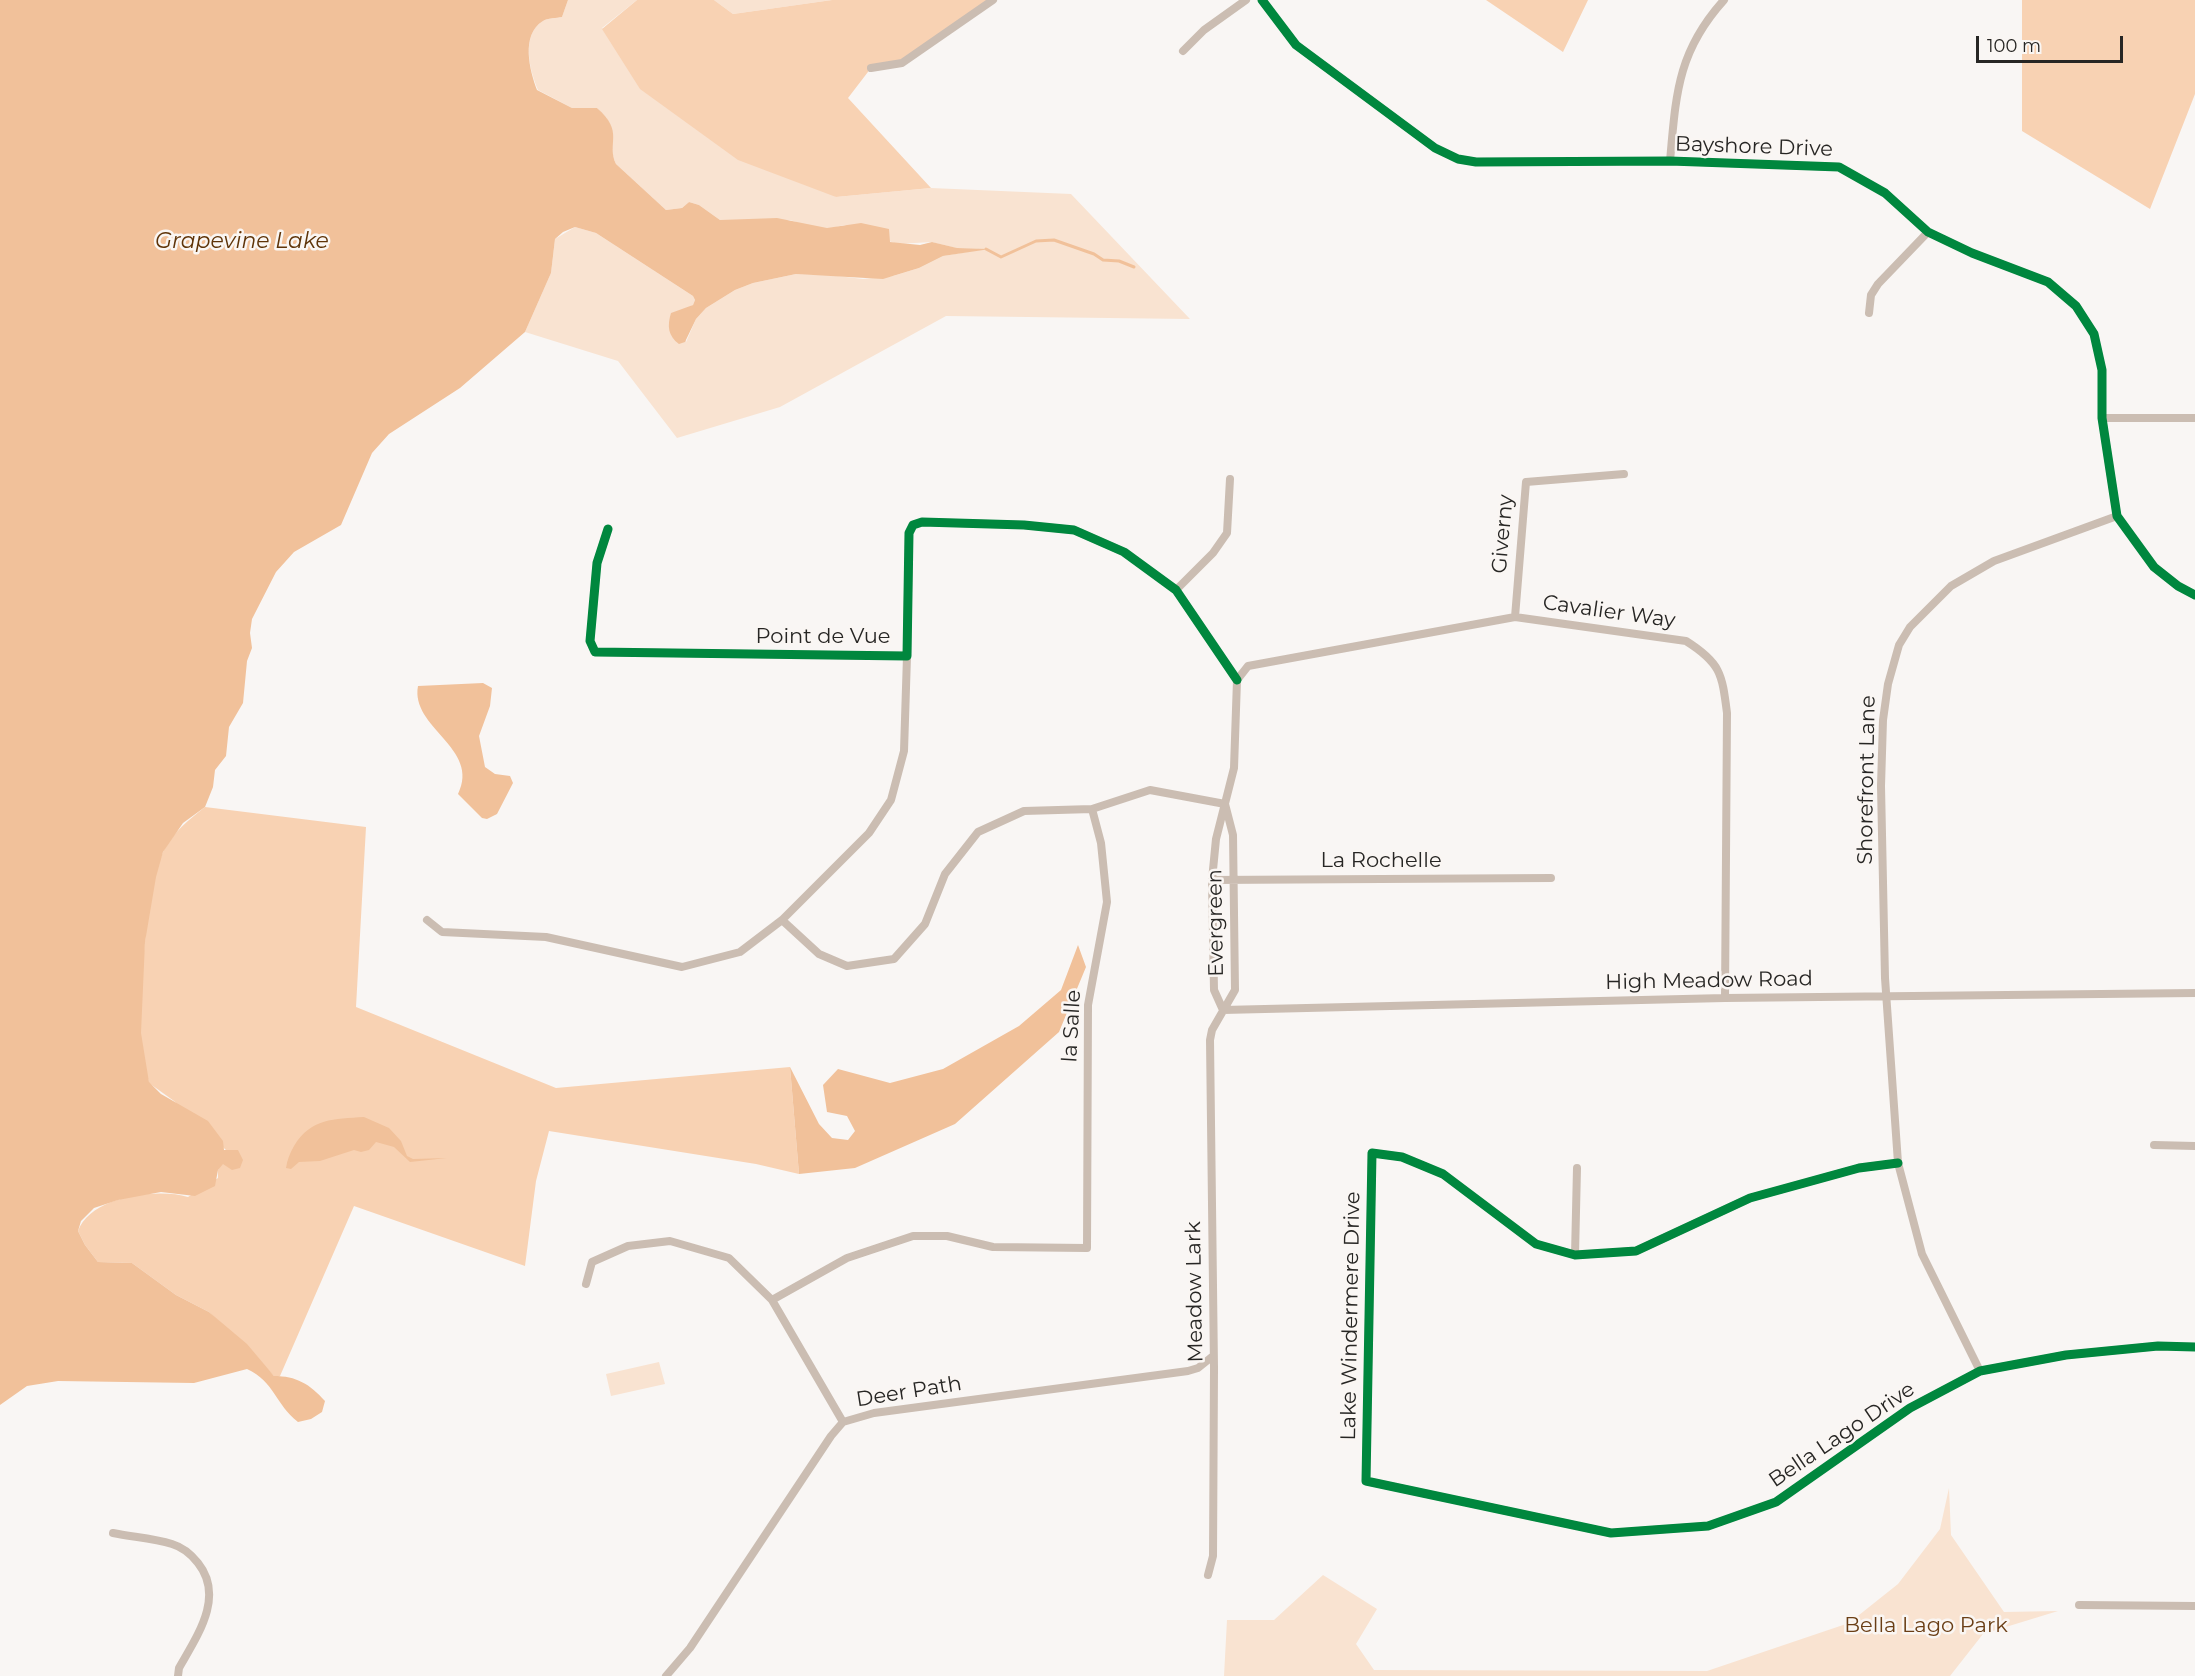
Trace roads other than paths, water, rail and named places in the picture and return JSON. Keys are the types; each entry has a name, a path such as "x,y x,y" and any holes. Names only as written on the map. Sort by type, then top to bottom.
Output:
{"street":[{"path":"871,68 902,63 993,0"},
{"path":"1183,51 1204,30 1246,0"},
{"name":"Bayshore Drive","path":"1262,0 1296,45 1435,148 1458,159 1476,162 1670,161 1839,167 1885,193 1928,232 1972,253 2048,282 2076,306 2094,334 2102,370 2102,418 2117,516 2154,567 2178,586 2195,595"},
{"path":"1670,161 1675,105 1688,52 1696,34 1724,0"},
{"path":"1869,313 1871,295 1878,284 1928,232"},
{"path":"2102,418 2195,418"},
{"name":"Giverny","path":"1515,617 1526,482 1624,474"},
{"path":"1176,590 1213,553 1227,532 1230,479"},
{"name":"Shorefront Lane","path":"1980,1371 1922,1254 1898,1163 1884,951 1882,720 1892,663 1899,645 1910,627 1951,586 1977,570 2117,516"},
{"name":"Point de Vue","path":"608,529 597,563 590,641 595,652 907,656 909,533 913,525 922,522 1024,525 1074,530 1136,558 1176,590 1237,680"},
{"name":"Cavalier Way","path":"1237,680 1248,666 1515,617 1686,641 1707,655 1722,678 1727,713 1725,998"},
{"path":"427,920 442,932 546,937 682,967 740,952 782,920 869,833 891,800 904,751 907,656"},
{"name":"Evergreen","path":"1223,1010 1214,990 1212,880 1216,839 1234,768 1237,680"},
{"path":"782,920 819,954 847,966 894,959 925,924 945,874 978,832 1024,811 1092,808 1150,790 1225,804"},
{"name":"Evergreen","path":"1223,1010 1234,990 1233,835 1225,804"},
{"name":"la Salle","path":"772,1300 848,1258 913,1236 947,1236 993,1247 1087,1248 1088,1005 1107,902 1101,843 1092,808"},
{"name":"La Rochelle","path":"1212,880 1551,878"},
{"name":"High Meadow Road","path":"1223,1010 1725,998 2195,993"},
{"name":"Meadow Lark","path":"1208,1575 1213,1556 1210,1040 1212,1030 1223,1010"},
{"path":"2154,1145 2195,1146"},
{"name":"Lake Windermere Drive","path":"1366,1481 1372,1153 1402,1157 1443,1174 1536,1244 1575,1255"},
{"path":"1577,1168 1575,1255 1636,1251 1750,1198 1859,1168 1898,1163"},
{"path":"586,1284 592,1262 628,1246 670,1240 729,1258 772,1300 843,1422"},
{"name":"Bella Lago Drive","path":"1366,1481 1611,1533 1708,1526 1776,1502 1910,1408 1980,1371 2066,1354 2158,1346 2195,1347"},
{"name":"Deer Path","path":"666,1676 690,1648 831,1436 843,1422 874,1413 1188,1371 1198,1368 1213,1356"},
{"path":"113,1533 174,1544 189,1552 205,1572 210,1592 208,1612 179,1668 178,1676"},
{"path":"2079,1605 2195,1606"}],"water":[{"name":"Grapevine Lake","path":"0,0 568,0 562,17 543,21 531,35 530,64 537,90 572,108 597,108 605,116 613,131 613,157 616,164 666,210 682,208 689,202 699,205 720,220 777,218 827,228 861,223 889,229 890,242 920,245 932,242 957,248 990,249 943,256 919,268 883,279 796,274 753,283 735,290 706,308 696,319 685,342 679,344 669,330 671,313 693,305 695,300 693,296 596,233 575,227 563,232 555,239 551,273 525,332 460,388 389,434 372,453 341,525 294,552 276,572 252,619 250,633 252,648 247,661 243,703 229,727 226,756 215,770 213,787 205,807 183,823 163,852 156,877 145,942 141,1033 149,1082 161,1094 208,1121 223,1141 224,1150 238,1150 243,1160 240,1168 232,1170 223,1164 218,1170 215,1186 195,1196 161,1192 118,1200 94,1208 81,1221 78,1231 98,1262 132,1263 176,1295 209,1312 247,1344 274,1376 296,1379 314,1390 325,1401 322,1412 311,1419 298,1422 284,1408 264,1380 247,1369 194,1383 58,1381 27,1386 0,1405"},
{"path":"483,683 492,688 490,706 479,736 485,767 495,774 510,776 513,783 497,814 487,819 482,818 458,794 463,778 460,764 453,751 424,714 418,701 418,686"},
{"path":"1078,945 1086,967 1059,1032 955,1124 855,1168 799,1174 790,1067 819,1124 832,1138 848,1140 855,1131 847,1116 827,1112 823,1085 838,1069 890,1083 943,1069 1019,1026 1061,990"},
{"path":"364,1117 389,1128 401,1141 407,1156 413,1159 447,1158 410,1162 394,1147 376,1142 369,1150 361,1152 354,1150 320,1161 299,1162 291,1169 286,1168 294,1146 308,1130 324,1122"}],"waterway":[{"path":"986,249 1001,257 1036,241 1054,240 1094,254 1103,260 1119,261 1134,267"}],"park label":[{"name":"Bella Lago Park","path":"1926,1626"}]}
